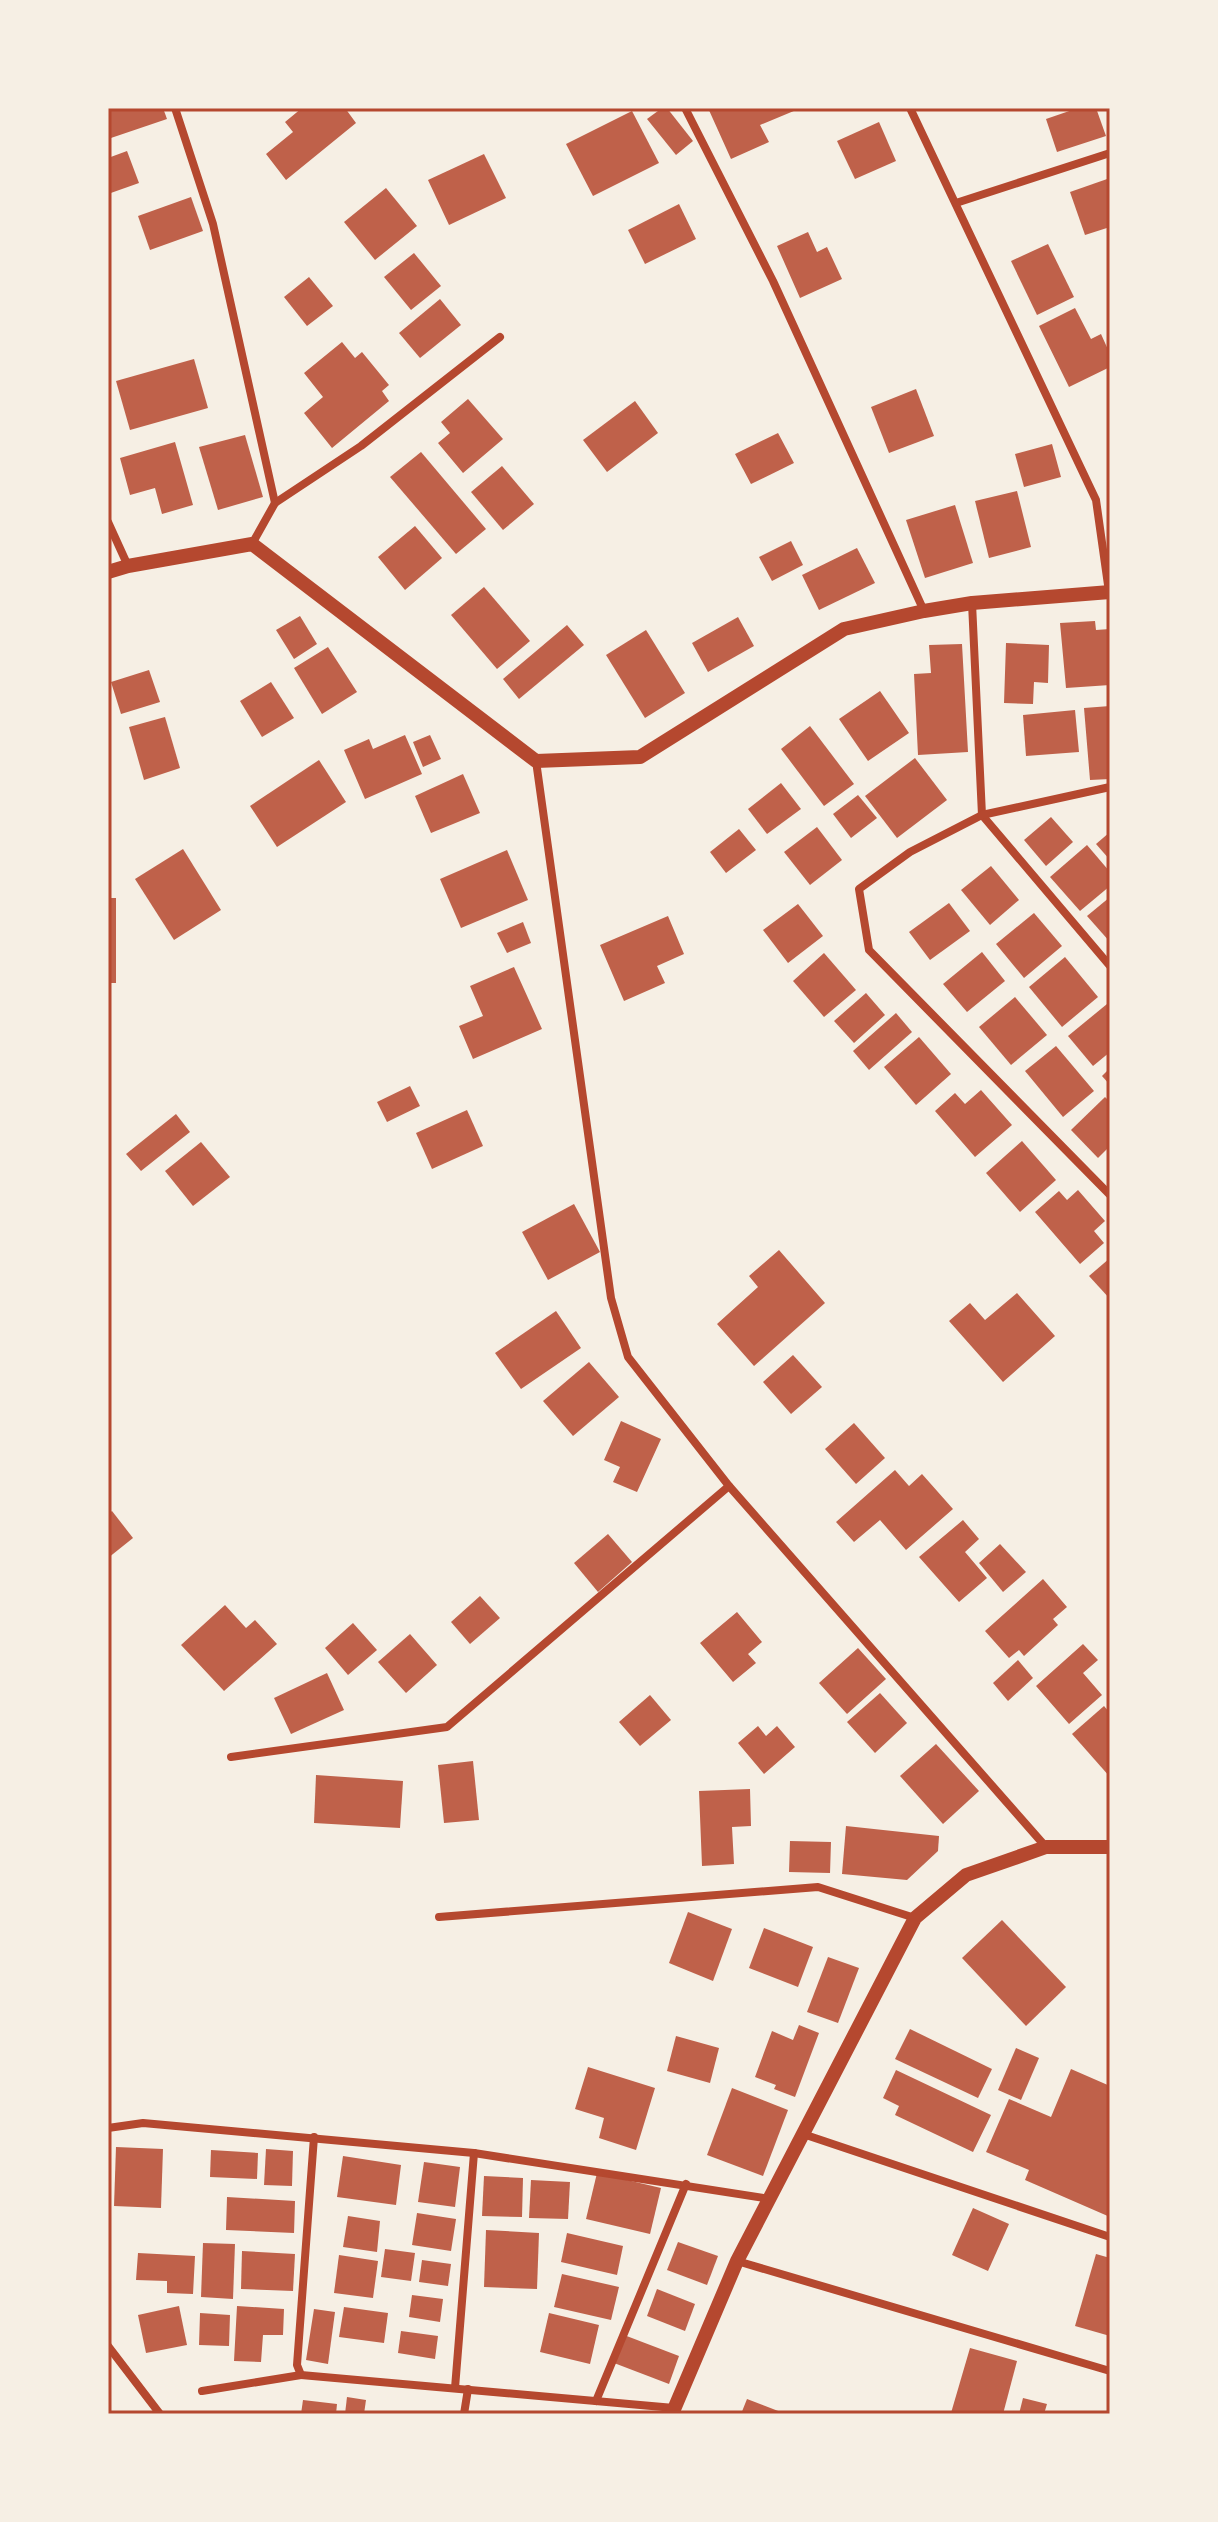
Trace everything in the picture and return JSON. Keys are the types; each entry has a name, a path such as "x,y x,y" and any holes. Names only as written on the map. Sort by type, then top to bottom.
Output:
{"street":[{"path":"175,108 213,224 275,503"},
{"path":"685,108 773,281 924,611"},
{"path":"108,572 252,544 536,761 640,757 844,629 972,603 1110,592 1096,500 910,108"},
{"path":"956,203 1110,153"},
{"path":"252,544 275,503 361,446 500,337"},
{"path":"108,522 128,566"},
{"path":"972,603 982,815 1110,966"},
{"path":"536,761 611,1298 628,1357 729,1486 1046,1847"},
{"path":"1110,787 982,815 910,852 859,889 869,950 1110,1195"},
{"path":"231,1757 447,1727 729,1486"},
{"path":"202,2391 301,2375 596,2401 673,2411 737,2261 915,1918 966,1875 1046,1847 1110,1847"},
{"path":"439,1917 818,1887 915,1918"},
{"path":"108,2128 143,2123 474,2153 771,2199"},
{"path":"803,2134 1110,2237"},
{"path":"301,2375 297,2365 314,2137"},
{"path":"455,2388 474,2153"},
{"path":"596,2401 686,2184"},
{"path":"737,2261 1110,2371"},
{"path":"108,2346 160,2414"},
{"path":"464,2414 468,2389"}],"building":[{"path":"108,108 163,108 167,119 108,139"},
{"path":"302,108 345,108 356,123 286,180 266,154 293,132 285,122"},
{"path":"662,108 667,108 693,141 676,155 647,119"},
{"path":"708,108 801,108 760,125 769,142 731,159"},
{"path":"1078,108 1096,108 1106,136 1057,152 1046,119"},
{"path":"632,111 659,163 593,196 566,144"},
{"path":"879,122 896,161 855,179 837,141"},
{"path":"127,151 139,183 108,194 108,158"},
{"path":"484,154 506,198 449,225 428,180"},
{"path":"1110,178 1110,227 1085,235 1070,192"},
{"path":"386,188 417,226 375,260 344,222"},
{"path":"191,197 203,231 150,250 138,216"},
{"path":"679,204 696,239 645,264 628,230"},
{"path":"808,232 817,252 827,247 842,279 800,298 777,246"},
{"path":"1048,244 1074,297 1037,315 1011,261"},
{"path":"414,253 441,286 411,310 384,277"},
{"path":"309,277 333,306 307,326 284,297"},
{"path":"440,299 461,325 420,358 399,333"},
{"path":"1075,308 1091,339 1101,334 1110,354 1110,367 1069,387 1039,326"},
{"path":"342,342 355,358 362,352 389,385 382,391 389,401 332,448 304,413 323,397 304,373"},
{"path":"194,359 208,408 130,430 116,381"},
{"path":"916,389 934,436 889,453 871,407"},
{"path":"468,399 503,439 463,473 438,443 450,433 441,422"},
{"path":"635,401 658,433 607,472 583,440"},
{"path":"778,433 794,463 751,484 735,454"},
{"path":"245,435 263,497 218,510 199,447"},
{"path":"175,442 193,505 162,514 155,488 130,495 120,458"},
{"path":"1052,444 1061,477 1024,487 1015,454"},
{"path":"421,452 486,529 456,554 390,477"},
{"path":"502,466 534,504 503,530 471,492"},
{"path":"1017,491 1031,547 989,558 975,501"},
{"path":"955,505 973,563 925,578 906,520"},
{"path":"415,526 442,558 405,590 378,557"},
{"path":"791,541 803,565 772,581 759,557"},
{"path":"857,548 875,583 819,610 802,575"},
{"path":"484,587 530,641 497,669 451,615"},
{"path":"300,616 317,644 294,659 276,630"},
{"path":"738,617 754,646 708,672 692,643"},
{"path":"1095,621 1096,630 1110,629 1110,685 1066,688 1060,623"},
{"path":"567,625 584,645 519,699 503,679"},
{"path":"646,630 685,693 645,718 606,655"},
{"path":"1006,643 1049,645 1048,683 1034,682 1033,704 1004,703"},
{"path":"962,644 968,752 918,755 914,674 931,673 929,645"},
{"path":"328,647 357,692 322,714 294,668"},
{"path":"149,670 160,702 121,714 111,682"},
{"path":"271,682 294,718 262,737 240,701"},
{"path":"880,691 909,733 868,761 839,719"},
{"path":"1110,706 1110,779 1090,780 1084,708"},
{"path":"1075,710 1079,752 1026,756 1023,715"},
{"path":"165,717 180,768 144,780 129,727"},
{"path":"810,726 854,784 824,806 781,749"},
{"path":"405,735 422,774 365,799 344,750 369,739 373,749"},
{"path":"430,735 441,759 423,767 413,742"},
{"path":"915,758 947,800 897,838 865,796"},
{"path":"319,760 346,802 277,847 250,806"},
{"path":"463,774 480,813 431,833 415,796"},
{"path":"781,783 801,809 767,834 748,809"},
{"path":"858,795 877,818 851,838 833,814"},
{"path":"1051,817 1073,842 1046,866 1024,840"},
{"path":"817,827 842,860 810,885 784,852"},
{"path":"739,829 756,850 726,873 710,852"},
{"path":"1110,832 1110,860 1096,844"},
{"path":"1087,845 1110,872 1110,886 1080,911 1050,877"},
{"path":"183,849 221,910 174,940 135,879"},
{"path":"507,850 528,900 461,928 440,879"},
{"path":"991,866 1019,900 990,925 961,890"},
{"path":"1110,897 1110,942 1087,916"},
{"path":"108,898 116,898 116,983 108,983"},
{"path":"949,903 970,931 930,960 909,932"},
{"path":"798,904 823,936 788,963 763,930"},
{"path":"1034,913 1062,946 1024,978 996,944"},
{"path":"668,916 684,954 657,966 665,983 624,1001 600,945"},
{"path":"523,922 531,943 507,953 497,933"},
{"path":"982,952 1005,981 967,1012 943,984"},
{"path":"824,953 856,990 824,1017 793,981"},
{"path":"1065,957 1098,997 1062,1027 1029,987"},
{"path":"514,967 542,1029 473,1059 459,1026 483,1016 470,986"},
{"path":"866,993 885,1015 854,1043 834,1021"},
{"path":"1015,997 1047,1035 1011,1065 979,1027"},
{"path":"1107,1004 1110,1008 1110,1052 1093,1066 1068,1036"},
{"path":"896,1013 912,1032 869,1070 853,1051"},
{"path":"919,1037 951,1074 916,1105 884,1067"},
{"path":"1056,1046 1094,1091 1063,1117 1025,1071"},
{"path":"1110,1068 1110,1085 1102,1076"},
{"path":"410,1086 420,1106 387,1122 377,1102"},
{"path":"981,1090 1012,1125 975,1157 935,1111 955,1093 965,1104"},
{"path":"1105,1097 1110,1102 1110,1146 1098,1158 1071,1130"},
{"path":"467,1110 483,1146 432,1169 416,1133"},
{"path":"176,1114 190,1132 141,1171 126,1154"},
{"path":"1022,1141 1056,1180 1020,1212 986,1173"},
{"path":"201,1142 230,1177 193,1206 165,1171"},
{"path":"1078,1190 1105,1221 1094,1231 1104,1243 1080,1264 1035,1212 1059,1191 1067,1200"},
{"path":"574,1204 600,1252 548,1280 522,1232"},
{"path":"779,1250 825,1303 754,1366 717,1324 758,1287 749,1276"},
{"path":"1110,1258 1110,1299 1089,1276"},
{"path":"1017,1293 1055,1336 1003,1382 949,1321 970,1303 985,1320"},
{"path":"556,1311 581,1348 521,1389 495,1353"},
{"path":"793,1355 822,1387 791,1414 763,1382"},
{"path":"589,1362 619,1397 573,1436 543,1401"},
{"path":"621,1421 661,1439 637,1492 613,1482 620,1467 604,1460"},
{"path":"854,1423 885,1458 856,1484 825,1449"},
{"path":"895,1470 909,1486 922,1474 953,1509 906,1550 880,1520 854,1542 836,1522"},
{"path":"112,1511 133,1538 108,1558 108,1514"},
{"path":"963,1520 979,1539 965,1552 987,1578 959,1602 919,1557"},
{"path":"608,1534 632,1562 598,1592 574,1563"},
{"path":"1000,1544 1026,1572 1003,1592 979,1563"},
{"path":"1043,1579 1067,1607 1053,1619 1058,1625 1024,1656 1019,1650 1009,1658 985,1631"},
{"path":"480,1596 500,1618 470,1644 451,1622"},
{"path":"225,1605 246,1628 255,1620 277,1644 224,1691 181,1645"},
{"path":"737,1612 762,1642 748,1654 756,1663 733,1682 700,1643"},
{"path":"353,1623 377,1650 348,1675 325,1648"},
{"path":"410,1634 437,1665 406,1693 378,1662"},
{"path":"1083,1644 1098,1660 1083,1673 1102,1695 1069,1724 1036,1686"},
{"path":"858,1648 886,1679 847,1714 819,1683"},
{"path":"1018,1660 1033,1678 1008,1701 993,1683"},
{"path":"327,1673 344,1710 291,1734 274,1698"},
{"path":"880,1693 907,1723 875,1753 847,1722"},
{"path":"650,1695 671,1720 640,1746 619,1722"},
{"path":"1104,1706 1110,1713 1110,1777 1072,1734"},
{"path":"758,1726 766,1736 777,1726 795,1747 764,1774 738,1743"},
{"path":"936,1744 979,1791 943,1824 900,1776"},
{"path":"473,1761 479,1820 444,1823 438,1765"},
{"path":"316,1775 403,1781 400,1828 314,1823"},
{"path":"750,1789 751,1826 732,1827 734,1864 702,1866 699,1791"},
{"path":"846,1826 939,1836 938,1851 907,1880 842,1874"},
{"path":"790,1841 831,1842 830,1873 789,1872"},
{"path":"688,1912 732,1929 713,1981 669,1963"},
{"path":"1002,1920 1066,1987 1026,2026 962,1958"},
{"path":"764,1928 813,1947 798,1987 749,1968"},
{"path":"828,1957 859,1968 838,2023 807,2012"},
{"path":"799,2025 819,2033 795,2097 755,2077 772,2031 793,2040"},
{"path":"910,2029 992,2069 978,2098 895,2059"},
{"path":"676,2036 719,2048 710,2083 667,2071"},
{"path":"1016,2048 1039,2058 1021,2100 998,2090"},
{"path":"588,2067 655,2088 636,2150 599,2138 604,2118 575,2109"},
{"path":"1071,2069 1110,2086 1110,2217 1025,2180 1029,2170 986,2152 1009,2099 1051,2117"},
{"path":"896,2070 991,2115 973,2152 895,2115 899,2106 883,2098"},
{"path":"732,2088 788,2110 763,2176 707,2155"},
{"path":"116,2147 163,2149 161,2208 114,2206"},
{"path":"266,2149 293,2151 292,2186 264,2185"},
{"path":"211,2150 258,2153 257,2179 210,2177"},
{"path":"343,2156 401,2165 396,2205 337,2197"},
{"path":"424,2162 460,2167 455,2207 418,2202"},
{"path":"597,2173 661,2188 650,2234 586,2219"},
{"path":"484,2176 523,2178 522,2217 482,2216"},
{"path":"531,2180 570,2182 568,2219 529,2218"},
{"path":"227,2197 295,2201 294,2233 226,2230"},
{"path":"973,2208 1009,2224 988,2271 952,2255"},
{"path":"417,2213 456,2219 451,2251 412,2245"},
{"path":"348,2216 380,2221 377,2252 343,2247"},
{"path":"486,2230 539,2233 537,2289 484,2287"},
{"path":"567,2233 623,2246 617,2275 561,2262"},
{"path":"678,2242 718,2256 707,2285 667,2270"},
{"path":"203,2243 235,2244 233,2299 201,2297"},
{"path":"385,2249 415,2253 411,2281 381,2277"},
{"path":"242,2251 295,2254 293,2291 241,2289"},
{"path":"138,2253 195,2256 193,2294 167,2293 167,2281 136,2280"},
{"path":"1096,2254 1110,2258 1110,2336 1075,2326"},
{"path":"339,2255 378,2261 373,2298 334,2293"},
{"path":"422,2260 451,2264 448,2286 419,2282"},
{"path":"562,2274 619,2287 611,2320 554,2307"},
{"path":"657,2289 695,2304 685,2331 647,2316"},
{"path":"412,2295 443,2299 440,2322 409,2317"},
{"path":"179,2306 187,2345 146,2353 138,2315"},
{"path":"237,2306 284,2309 283,2335 263,2335 261,2362 234,2361"},
{"path":"344,2307 388,2313 384,2343 339,2337"},
{"path":"314,2309 335,2312 328,2364 306,2360"},
{"path":"200,2313 230,2315 229,2346 199,2345"},
{"path":"549,2313 599,2325 590,2364 540,2352"},
{"path":"401,2331 438,2336 435,2359 398,2353"},
{"path":"624,2335 679,2356 669,2384 614,2363"},
{"path":"970,2348 1017,2361 1003,2414 951,2413"},
{"path":"347,2397 366,2400 364,2414 345,2414"},
{"path":"1023,2398 1047,2404 1044,2414 1019,2414"},
{"path":"747,2399 786,2414 741,2414"},
{"path":"303,2400 337,2404 336,2414 301,2414"}]}
